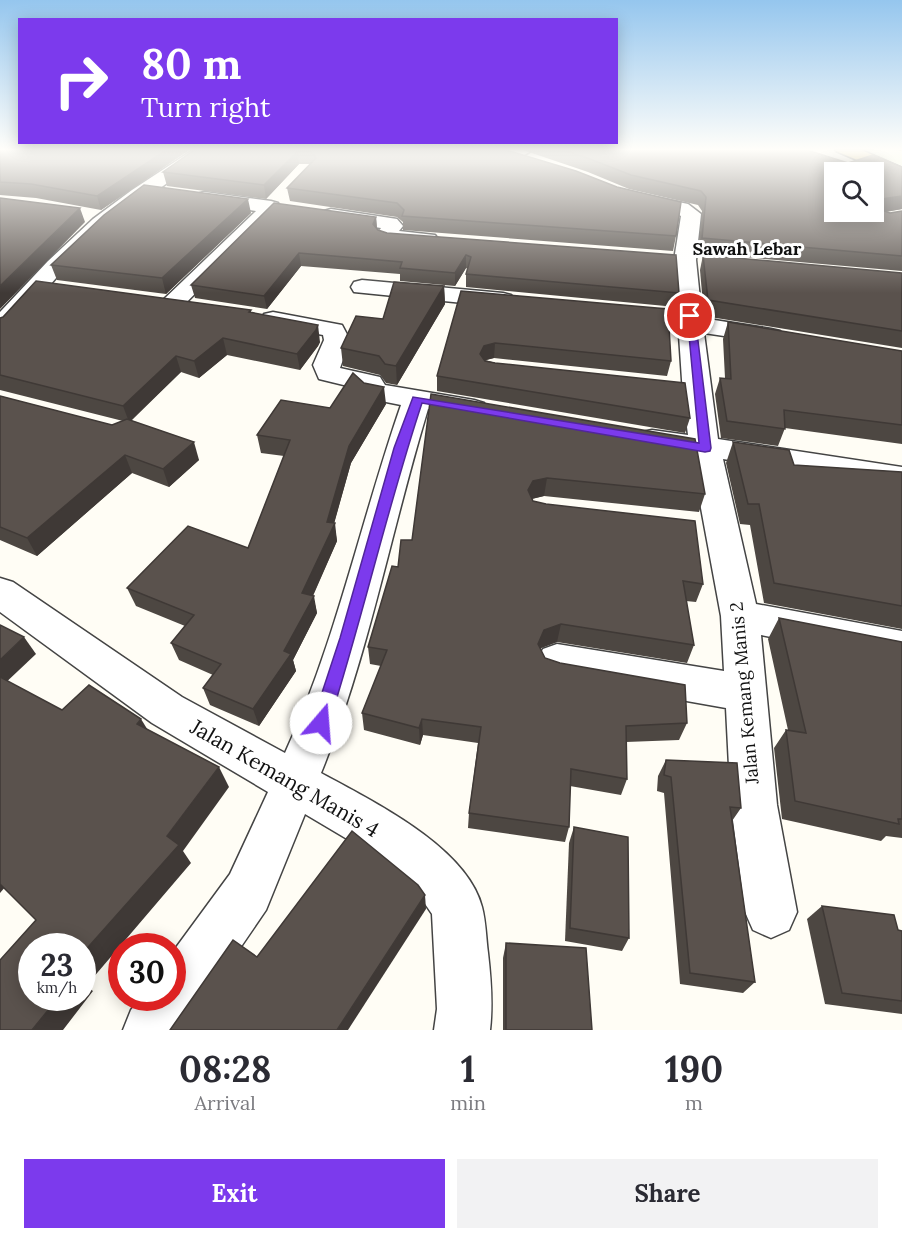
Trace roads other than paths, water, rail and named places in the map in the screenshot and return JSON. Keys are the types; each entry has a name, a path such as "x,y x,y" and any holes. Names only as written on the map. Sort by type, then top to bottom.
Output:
{"street":[{"path":"1,324 47,288 58,261 105,218 135,196"},
{"path":"197,196 282,203 163,302 205,309"},
{"name":"Jalan Kemang Manis 2","path":"626,196 690,212 685,260 686,388 705,448 740,616 754,805 771,912"},
{"path":"311,212 390,223 393,226 386,235 388,237 448,241"},
{"path":"82,214 105,218"},
{"path":"362,287 523,302"},
{"path":"249,315 327,327 333,330 338,336 326,364 328,373 370,382 376,392 498,413"},
{"path":"684,318 796,340"},
{"path":"151,1030 248,892 321,723 417,399"},
{"path":"625,434 902,477"},
{"path":"686,525 721,529"},
{"name":"Jalan Kemang Manis 4","path":"0,592 167,710 381,832 439,880 457,907 465,1009 462,1030"},
{"path":"740,616 902,647"},
{"path":"556,661 745,693"}],"district":[{"name":"Sawah Lebar","path":"747,248"}]}
